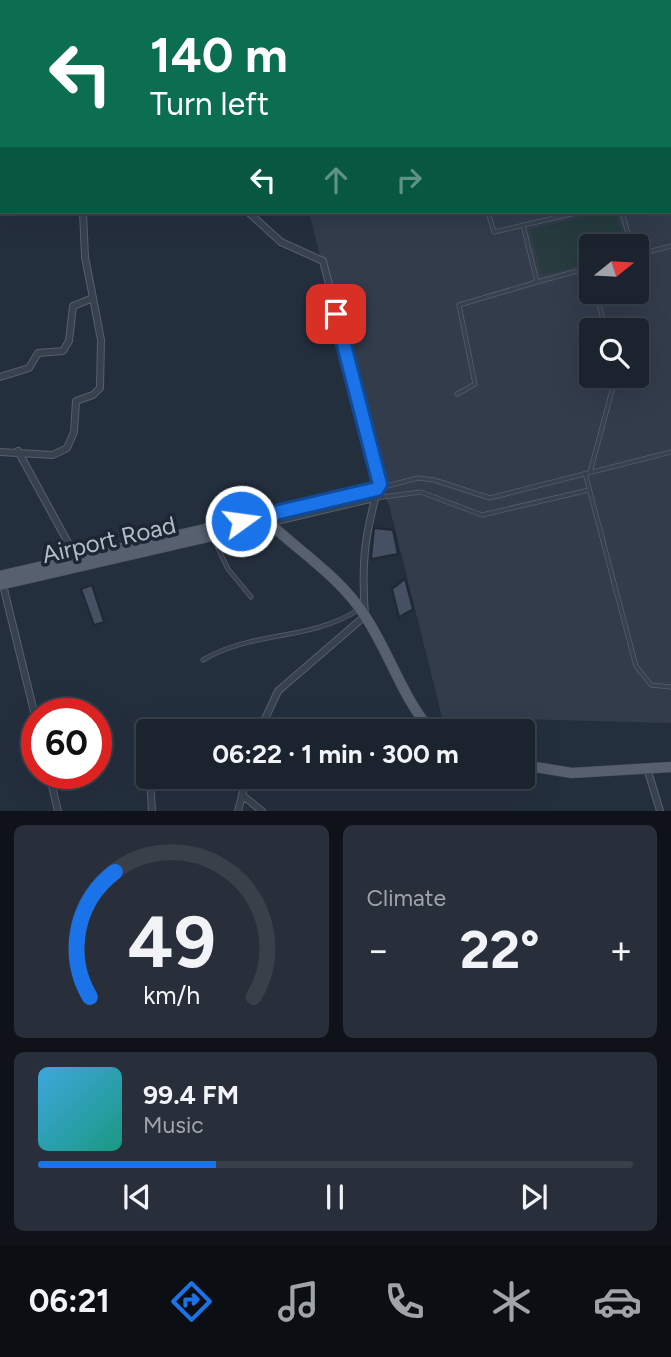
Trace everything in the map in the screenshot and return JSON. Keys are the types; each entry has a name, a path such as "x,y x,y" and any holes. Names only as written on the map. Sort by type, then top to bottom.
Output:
{"main road":[{"path":"1,579 77,559 265,520 322,567 362,612 422,719"},
{"name":"Airport Road","path":"1,579 213,538 265,520"},
{"path":"535,767 572,773 671,767"}],"street":[{"path":"0,452 53,455 63,452 74,432 76,401 93,395 100,388 101,340 85,257 83,214"},
{"path":"250,214 281,242 323,261 380,476 363,551 362,612 278,691 265,719"},
{"path":"0,377 29,368 38,353 63,351 69,341 73,306 93,298"},
{"path":"18,451 77,559"},
{"path":"265,520 377,489"},
{"path":"265,520 374,498"},
{"path":"1,579 31,698"},
{"path":"647,768 660,811"},
{"path":"52,789 58,811"},
{"path":"151,789 152,811"},
{"path":"239,811 244,789"},
{"path":"242,795 262,811"}],"lane":[{"path":"489,214 494,232 571,214"},
{"path":"553,214 554,218"},
{"path":"623,214 628,234"},
{"path":"523,225 537,282"},
{"path":"649,252 671,246"},
{"path":"457,394 475,384 460,305 579,270"},
{"path":"612,388 587,472 589,490 636,666 651,685 671,687"},
{"path":"377,489 418,478 434,480 490,498 671,452"},
{"path":"374,498 421,492 482,515 589,490"},
{"path":"213,538 224,564 251,597"},
{"path":"203,660 226,647 331,625 362,612"}],"shaded area":[{"path":"310,214 671,214 671,723 442,717 389,505 377,481"}],"green space":[{"path":"592,214 617,214 622,234 579,234 579,266 542,275 530,230"}],"building":[{"path":"374,528 393,530 398,554 371,559"},
{"path":"405,579 413,609 399,617 392,589"},
{"path":"92,585 104,622 94,625 81,589"}],"route":[{"path":"241,521 377,489 380,484 336,314"}]}
